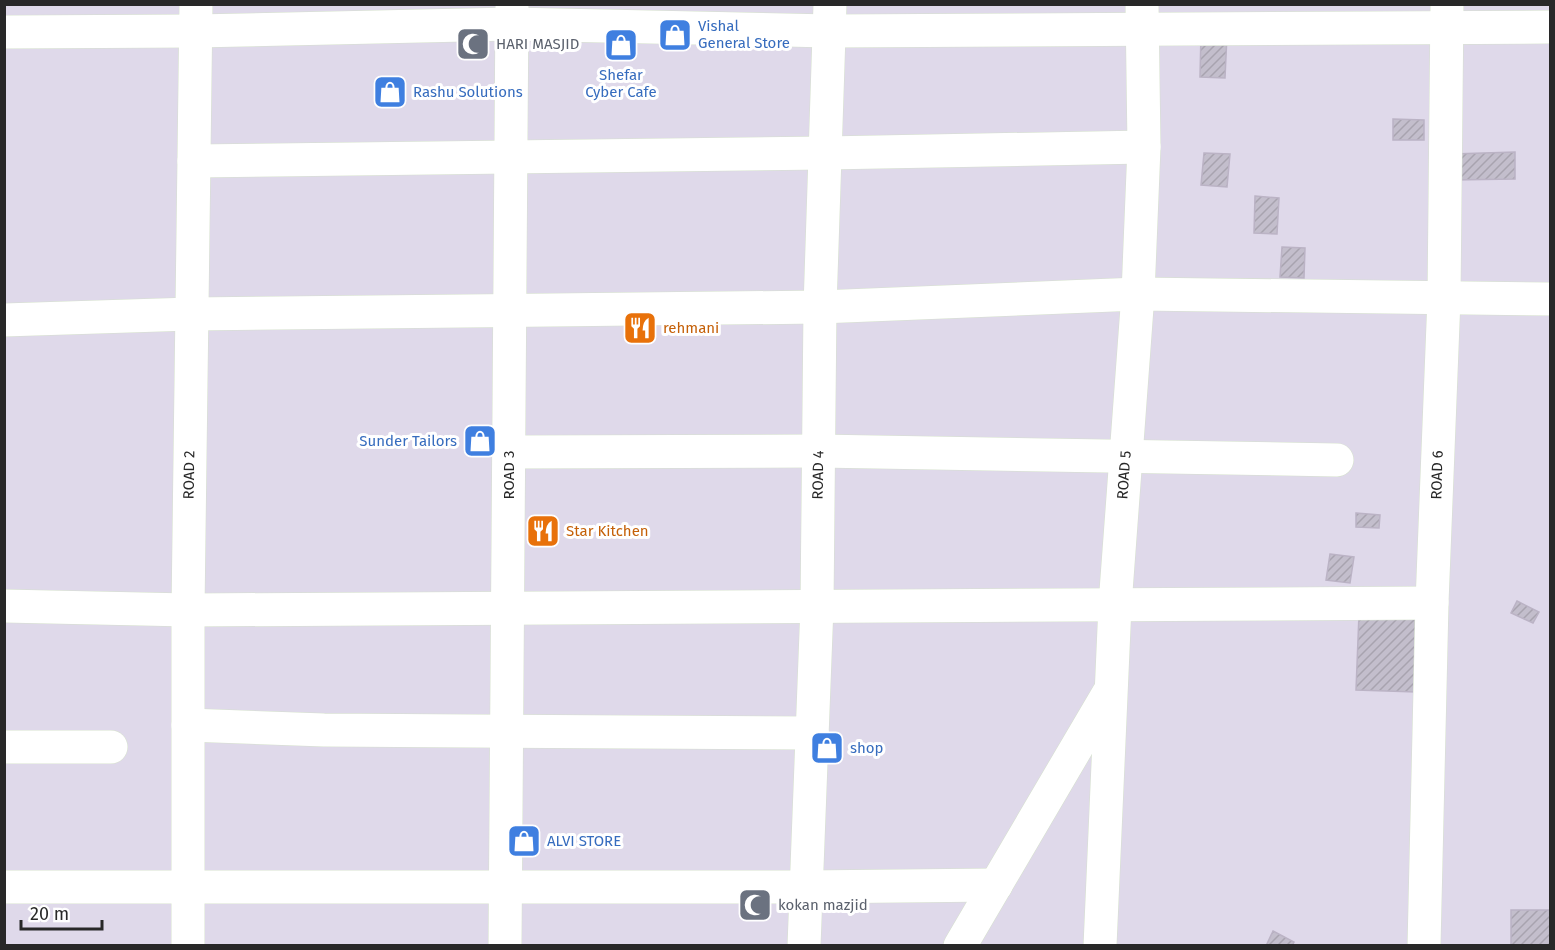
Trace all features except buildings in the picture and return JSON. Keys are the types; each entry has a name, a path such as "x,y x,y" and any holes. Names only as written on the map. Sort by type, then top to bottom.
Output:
{"street":[{"path":"4,32 196,18 512,14 830,18 1447,16 1551,27"},
{"name":"ROAD 3","path":"505,945 512,14"},
{"name":"ROAD 5","path":"1100,945 1115,605 1138,294 1144,147 1143,16"},
{"name":"ROAD 6","path":"1424,945 1432,603 1444,298 1447,16"},
{"name":"ROAD 2","path":"188,945 190,314 196,18"},
{"name":"ROAD 4","path":"804,945 817,606 820,307 830,18"},
{"path":"194,161 1144,147"},
{"path":"4,320 190,314 820,307 1138,294 1551,299"},
{"path":"509,452 819,451 1338,460"},
{"path":"4,606 188,610 1432,603"},
{"path":"960,945 1111,688"},
{"path":"188,725 324,730 812,734"},
{"path":"4,747 111,747"},
{"path":"4,887 188,889 996,885"}],"place":[{"name":"Vishal General Store","path":"675,35"},
{"name":"HARI MASJID","path":"473,44"},
{"name":"Shefar Cyber Cafe","path":"621,45"},
{"name":"Rashu Solutions","path":"390,92"},
{"name":"rehmani","path":"640,328"},
{"name":"Sunder Tailors","path":"480,441"},
{"name":"Star Kitchen","path":"543,531"},
{"name":"shop","path":"827,748"},
{"name":"ALVI STORE","path":"524,841"},
{"name":"kokan mazjid","path":"755,905"}]}
